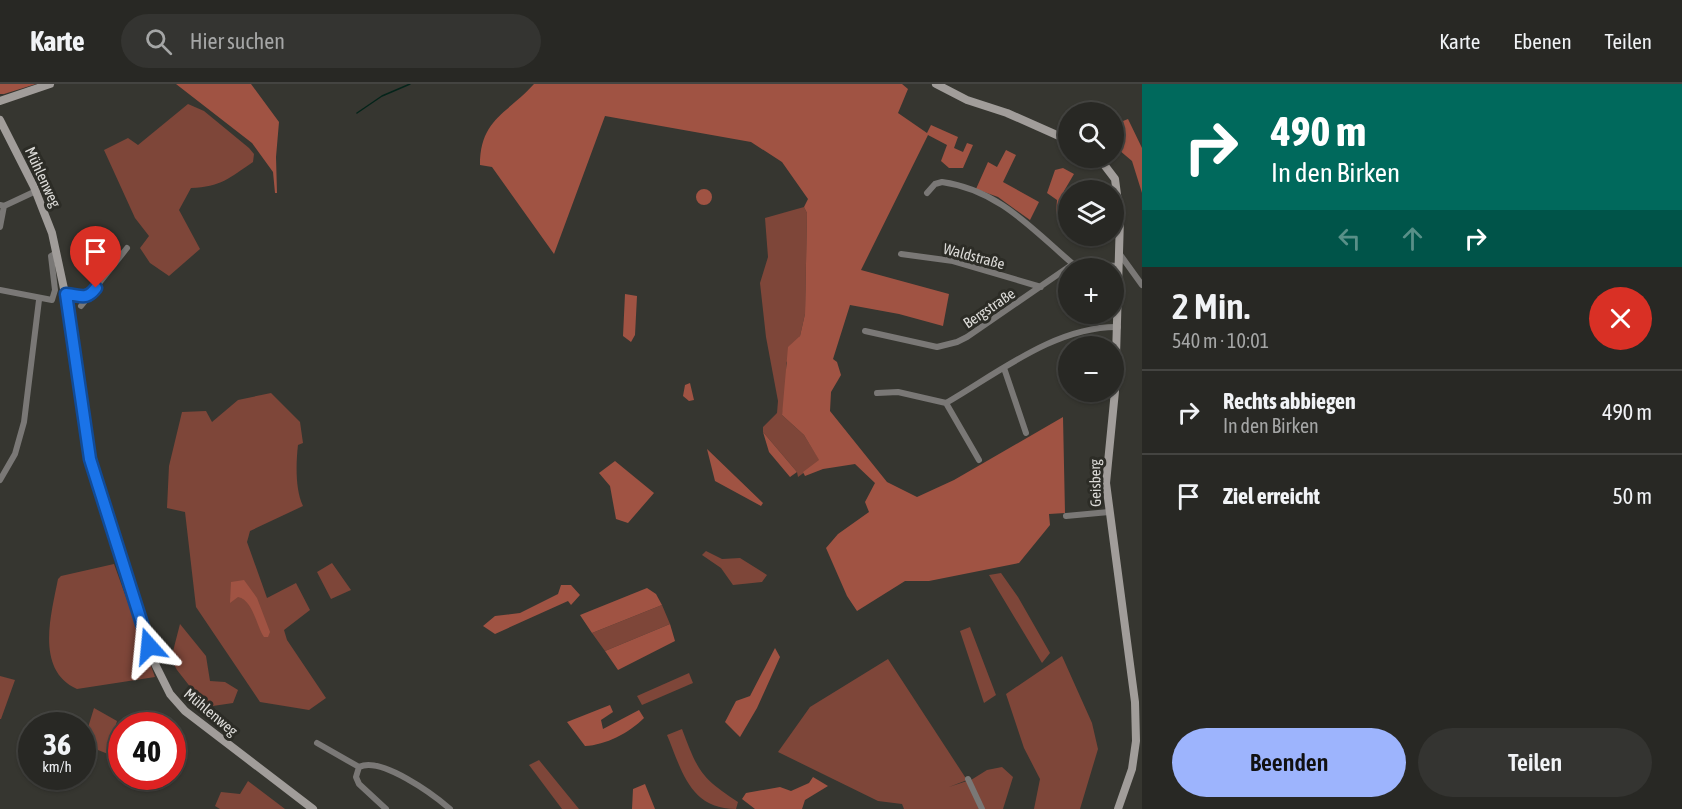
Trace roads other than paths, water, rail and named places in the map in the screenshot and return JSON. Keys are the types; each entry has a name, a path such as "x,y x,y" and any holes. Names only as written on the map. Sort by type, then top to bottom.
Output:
{"street":[{"path":"0,101 50,84"},
{"path":"936,84 967,100 1006,113 1058,136"},
{"name":"Mühlenweg","path":"0,120 48,220 66,294 90,459 149,646 166,686 185,711 314,809"},
{"name":"Geisberg","path":"1108,168 1117,186 1119,258"},
{"path":"927,193 935,184 942,182 995,199 1024,218 1067,258"},
{"path":"0,227 2,206 36,191"},
{"path":"81,306 127,248"},
{"path":"0,290 39,300 52,300 55,295 51,256 56,253"},
{"path":"1119,253 1142,285"},
{"name":"Waldstraße","path":"901,254 952,261 1041,288"},
{"name":"Bergstraße","path":"865,331 945,346 967,336 1058,275"},
{"path":"66,294 89,297"},
{"path":"0,480 15,454 24,422 39,300"},
{"name":"Geisberg","path":"1118,324 1115,391 1106,483 1135,702 1136,741 1132,769 1118,809"},
{"path":"877,393 898,392 946,403 1031,351 1098,327 1118,327"},
{"path":"1004,368 1026,433"},
{"path":"946,403 979,460"},
{"path":"1066,516 1109,512"},
{"path":"317,743 359,767 368,765 392,772 423,788 450,809"},
{"path":"359,767 356,777 359,784 386,809"},
{"path":"968,779 982,809"}],"waterway":[{"path":"357,113 382,96 410,84"}]}
